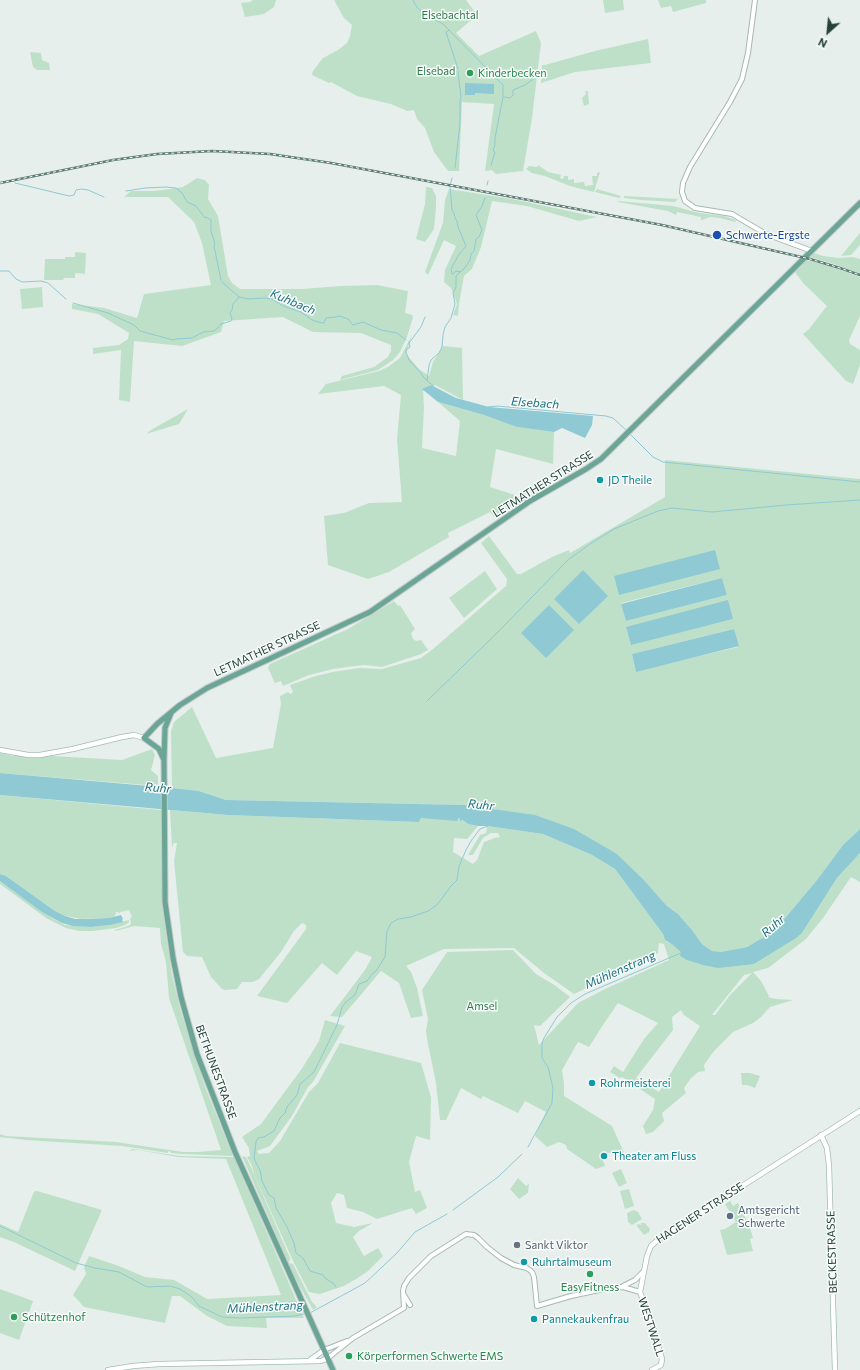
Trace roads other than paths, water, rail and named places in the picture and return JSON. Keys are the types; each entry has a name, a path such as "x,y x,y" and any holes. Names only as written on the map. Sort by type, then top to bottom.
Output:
{"main road":[{"name":"LETMATHER STRASSE","path":"144,738 171,712 207,688 370,612 530,502 601,459 860,203"},
{"name":"BETHUNESTRASSE","path":"171,712 165,728 165,902 173,958 181,997 197,1054 235,1152 333,1370"},
{"path":"0,750 22,754 40,755 73,749 122,736 134,735 144,738 159,749 164,760"},
{"name":"HAGENER STRASSE","path":"640,1292 648,1250 654,1243 860,1111"},
{"name":"BECKESTRASSE","path":"821,1135 827,1148 829,1166 836,1370"},
{"name":"WESTWALL","path":"640,1292 652,1323 662,1362 659,1366 652,1370"},
{"path":"310,1360 324,1350"},
{"path":"108,1370 159,1364 310,1360 321,1361 328,1358"}],"street":[{"path":"755,0 748,53 742,79 730,102 690,167 683,183 682,192 687,203 695,208 732,214 766,234 812,251"},
{"path":"324,1350 353,1338 404,1308 403,1293 406,1282 423,1262 466,1234 474,1235 501,1258 514,1265 527,1268 532,1272 534,1277 536,1306 595,1291 623,1287 635,1280 643,1272"},
{"path":"623,1287 640,1292"},
{"path":"403,1293 410,1305"},
{"path":"328,1358 353,1338"}],"water":[{"path":"465,83 494,84 494,94 475,93 475,95 465,95"},
{"path":"431,385 456,398 489,407 593,416 592,425 585,438 562,428 554,432 517,427 484,415 438,402 422,389"},
{"path":"715,550 720,569 619,595 614,576"},
{"path":"583,570 608,596 579,624 554,599"},
{"path":"722,578 727,595 626,621 621,604"},
{"path":"728,600 733,619 631,645 626,627"},
{"path":"549,605 574,630 546,658 521,633"},
{"path":"734,629 739,646 636,672 632,654"},
{"name":"Ruhr","path":"0,773 199,791 226,800 464,805 535,815 574,829 617,854 643,879 667,906 678,914 702,944 712,951 721,952 747,947 764,937 781,923 817,880 843,845 860,829 860,853 837,878 802,933 796,938 754,964 718,968 687,960 680,956 681,952 665,940 663,934 615,869 592,855 543,834 478,826 468,824 463,820 460,821 460,818 457,821 421,818 419,822 228,815 0,795"},
{"path":"0,874 6,876 55,911 65,916 75,919 90,919 109,918 121,915 123,922 91,927 73,926 62,923 42,912 0,881"}],"waterway":[{"path":"413,0 421,11 443,24 503,85 503,97 493,150 495,152 491,165"},
{"name":"Elsebach","path":"449,30 446,32 458,69"},
{"name":"Elsebach","path":"455,168 460,124 461,97 458,71"},
{"path":"504,97 510,98 513,95 513,90 525,85 535,78"},
{"name":"Elsebach","path":"434,386 427,381 429,365 431,360 439,353 442,347 445,327 451,318 455,304 453,293 456,287 456,276 460,272 456,271 452,274 451,269 458,256 466,246 452,210 450,186 452,178"},
{"path":"487,185 488,181"},
{"path":"15,183 69,196 74,195 76,190 82,189 104,197"},
{"path":"126,191 145,188 176,188 182,193 187,202 196,206 205,218 206,217 211,220 211,231 215,244 214,246 221,280"},
{"path":"460,272 470,260 471,254 474,251 476,239 479,237 482,230 476,215 485,198"},
{"name":"Kuhbach","path":"0,271 9,271 16,279 22,282 41,281 48,283 66,299"},
{"path":"222,282 239,297"},
{"name":"Kuhbach","path":"73,303 108,313 134,325 140,331 173,340 192,338 203,332 214,331 221,324 231,321 232,319 230,313 233,304 239,297 248,299 264,298 272,299 283,306 301,312 312,320 322,323 324,323 326,318 340,316 348,319 353,325 363,322 381,330 397,333 406,340"},
{"path":"409,343 421,327 425,317"},
{"name":"Kuhbach","path":"409,342 410,347 406,350 409,360 426,380"},
{"name":"Elsebach","path":"488,407 497,406 606,416 613,418 627,431"},
{"name":"Elsebach","path":"629,433 653,457 663,462 860,482"},
{"path":"427,701 498,632 568,560 614,529 658,511 672,508 712,512 860,500"},
{"path":"336,1287 323,1275 310,1271 303,1258 296,1253 294,1243 276,1208 274,1198 269,1195 262,1181 260,1170 254,1158 256,1142 258,1138 264,1137 274,1131 287,1107 297,1095 300,1084 314,1072 337,1025 342,1007 355,995 359,984 367,981 376,971 385,957 387,931 391,923 398,919 411,917 428,911 437,905 457,880 459,866 471,841 480,829 488,826"},
{"name":"Mühlenstrang","path":"528,1147 552,1103 553,1088 548,1067 542,1058 542,1043 557,1017 571,1003 585,994 683,952"},
{"name":"Mühlenstrang","path":"453,1210 498,1177 522,1154"},
{"name":"Mühlenstrang","path":"310,1313 365,1283 397,1253 415,1232 447,1214"},
{"name":"Mühlenstrang","path":"0,1226 76,1263 119,1272 147,1287 170,1286 180,1289 192,1297 199,1306 222,1317 240,1318 294,1316 304,1314"}],"railway":[{"path":"0,183 113,160 157,154 212,151 270,154 331,163 662,225 810,259 860,275"}],"place":[{"name":"Kinderbecken","path":"470,73"},
{"name":"Schwerte-Ergste","path":"717,235"},
{"name":"JD Theile","path":"600,480"},
{"name":"Rohrmeisterei","path":"592,1083"},
{"name":"Theater am Fluss","path":"604,1156"},
{"name":"Amtsgericht Schwerte","path":"730,1216"},
{"name":"Sankt Viktor","path":"517,1245"},
{"name":"Ruhrtalmuseum","path":"524,1262"},
{"name":"EasyFitness","path":"590,1274"},
{"name":"Schützenhof","path":"14,1317"},
{"name":"Pannekaukenfrau","path":"534,1319"},
{"name":"Körperformen Schwerte EMS","path":"349,1356"}],"park label":[{"name":"Elsebachtal","path":"450,15"},
{"name":"Elsebad","path":"436,71"},
{"name":"Amsel","path":"482,1006"}]}
